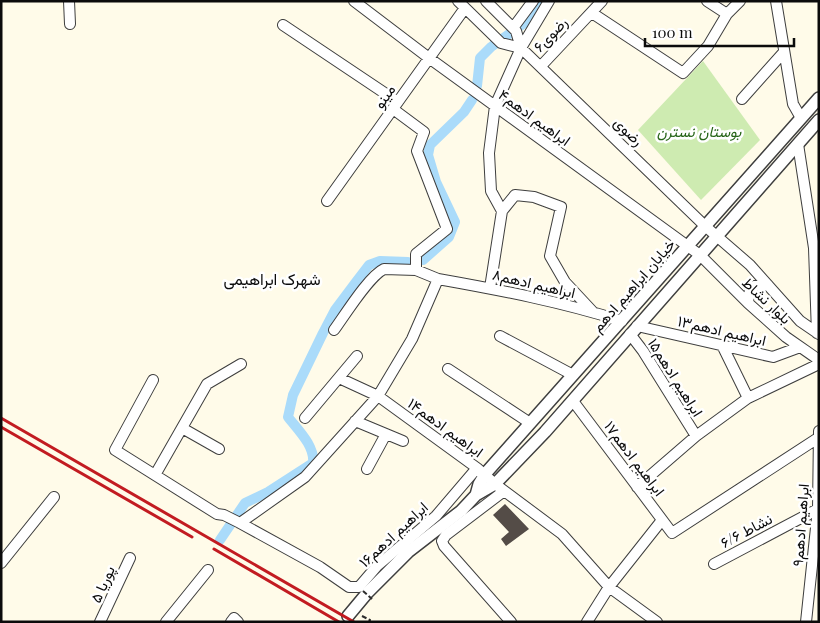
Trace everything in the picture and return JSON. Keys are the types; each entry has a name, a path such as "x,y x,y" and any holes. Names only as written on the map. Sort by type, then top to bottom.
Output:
{"street":[{"path":"69,1 70,24"},
{"name":"ابراهیم ادهم۴","path":"354,1 494,106 700,255"},
{"name":"رضوی","path":"486,1 516,31 521,48"},
{"path":"513,28 533,1"},
{"path":"502,212 491,190 490,153 494,106 521,48 549,1"},
{"name":"رضوی۶","path":"541,66 602,1"},
{"path":"707,1 728,14"},
{"path":"592,13 683,73 708,46 728,14 740,1"},
{"path":"776,1 783,53 793,104 801,118"},
{"name":"مینو","path":"327,201 429,58 462,4"},
{"name":"رضوی","path":"462,4 501,43 521,48 541,66 717,236"},
{"path":"283,25 395,106 424,132 416,151 447,230 416,254 416,270 384,269 379,271 334,330"},
{"path":"742,99 783,53"},
{"name":"خیابان ابراهیم ادهم","path":"348,616 387,572 408,552 461,512 476,495 481,471 530,423 819,98"},
{"name":"خیابان ابراهیم ادهم","path":"476,495 500,487 634,330 819,120"},
{"path":"798,144 816,246 818,333"},
{"path":"490,288 502,212 515,195 534,197 561,207 550,256 565,282 593,312"},
{"name":"بلوار نشاط","path":"717,236 750,265 800,321 818,333"},
{"name":"بلوار نشاط","path":"700,255 748,304 786,337 819,360"},
{"name":"ابراهیم ادهم۸","path":"416,270 438,279 490,288 593,312 622,321"},
{"path":"240,523 305,477 378,396 412,340 438,279"},
{"path":"748,304 749,294 754,286 768,285"},
{"name":"ابراهیم ادهم۱۳","path":"634,330 722,345 773,357 800,347"},
{"name":"ابراهیم ادهم۱۵","path":"634,330 643,351 696,436"},
{"path":"500,336 573,375"},
{"path":"722,345 748,398"},
{"path":"305,418 357,356"},
{"path":"155,476 207,384 242,364"},
{"path":"637,487 696,436 748,398 819,364"},
{"path":"448,369 530,423"},
{"name":"ابراهیم ادهم۱۴","path":"338,378 378,396 481,471 562,534 609,587 657,622"},
{"name":"ابراهیم ادهم۱۶","path":"153,380 115,450 217,514 224,515 240,523 320,567 349,587 359,588 378,566 436,516 481,471"},
{"name":"ابراهیم ادهم۱۷","path":"573,401 672,534 818,438"},
{"path":"355,420 403,442"},
{"path":"182,428 219,449"},
{"name":"ابراهیم ادهم۹","path":"806,622 815,571 818,524 819,431"},
{"path":"367,469 386,434"},
{"path":"500,487 446,535 442,541 444,546 511,622"},
{"path":"1,563 54,498"},
{"name":"نشاط ۶/۶","path":"714,564 818,509"},
{"path":"587,622 609,587 662,520"},
{"name":"پوریا ۵","path":"100,622 130,558"},
{"path":"166,622 208,570"},
{"path":"231,622 234,618 238,622"}],"path":[{"path":"363,591 372,599"},
{"path":"362,616 370,620 369,622"}],"green space":[{"name":"بوستان نسترن","path":"703,61 760,140 701,200 638,130"}],"building":[{"path":"505,504 529,529 506,546 501,539 509,532 493,515"}],"waterway":[{"path":"477,86 480,58 491,47 523,24 543,1"},
{"path":"423,260 449,237 455,222 436,182 428,155 430,145 464,112 472,100"},
{"path":"220,540 245,503 268,492 313,463 309,444 288,417 293,395 335,310 369,265 380,261 408,262"}],"railway":[{"path":"1,418 354,622"},
{"path":"1,427 192,537"},
{"path":"214,549 339,622"}],"district":[{"name":"شهرک ابراهیمی","path":"272,278"}]}
